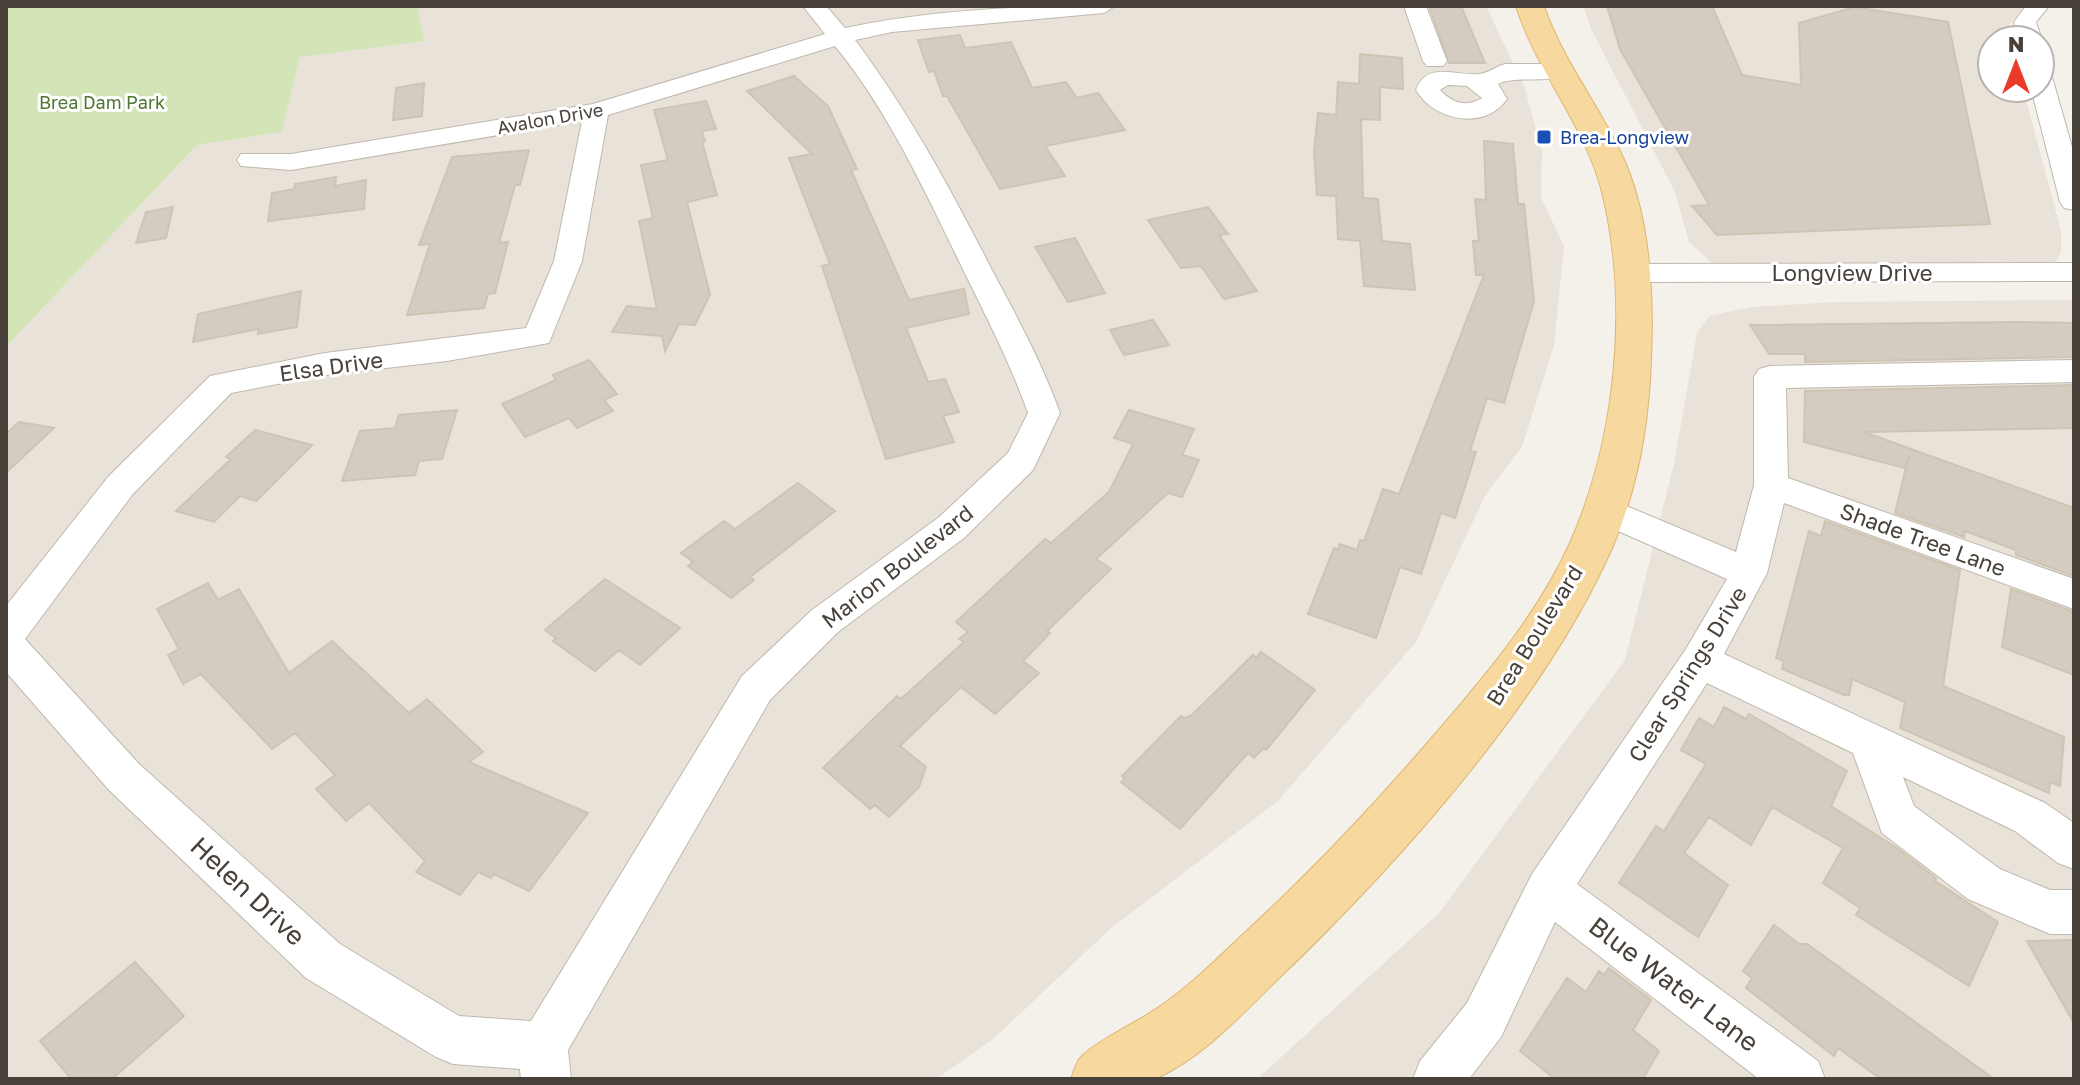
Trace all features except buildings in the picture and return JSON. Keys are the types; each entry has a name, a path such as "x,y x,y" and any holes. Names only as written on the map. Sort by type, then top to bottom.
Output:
{"main road":[{"name":"Brea Boulevard","path":"1101,1079 1186,1024 1316,905 1376,843 1503,690 1567,592 1605,511 1624,437 1633,306 1621,197 1613,172 1530,6"}],"street":[{"name":"Marion Boulevard","path":"544,1063 756,688 825,621 951,528 1011,471 1021,461 1044,413 1029,372 902,130 842,36 814,6"},
{"name":"Avalon Drive","path":"250,160 291,162 596,111 842,36 892,25 1104,6"},
{"path":"1415,6 1435,61"},
{"path":"2026,24 2038,6"},
{"path":"1480,83 1505,71 1560,71"},
{"path":"2047,104 2074,202"},
{"name":"Elsa Drive","path":"6,635 120,486 221,384 325,364 447,351 538,336 568,261 596,111"},
{"name":"Longview Drive","path":"1631,273 2074,272"},
{"name":"Clear Springs Drive","path":"1438,1079 1484,1020 1548,889 1700,661 1749,573 1771,485 1770,377 2074,371"},
{"name":"Shade Tree Lane","path":"1771,485 2074,594"},
{"path":"1605,511 1749,573"},
{"name":"Helen Drive","path":"6,645 124,777 323,961 453,1040 544,1063"},
{"path":"1700,661 2030,817 2074,848"},
{"path":"1870,742 1897,819 1984,884 2050,912 2074,912"},
{"name":"Blue Water Lane","path":"1548,889 1800,1079"}],"shaded area":[{"path":"417,6 1486,6 1524,86 1542,150 1541,198 1564,246 1554,345 1522,447 1486,494 1416,642 1278,801 1110,929 992,1040 936,1079 6,1079 6,347 197,145 282,132 300,56 425,41"},
{"path":"1583,6 2025,6 2010,24 1976,24 1976,104 2027,104 2061,231 2061,253 2056,261 2034,266 1713,264 1689,242 1675,192 1591,29"},
{"path":"2074,300 2074,1079 1257,1079 1440,912 1625,660 1674,464 1697,333 1709,316 1751,307 1835,302"}],"green space":[{"name":"Brea Dam Park","path":"6,6 417,6 425,41 300,57 282,132 197,145 6,347"}],"place":[{"name":"Brea-Longview","path":"1544,137"}]}
